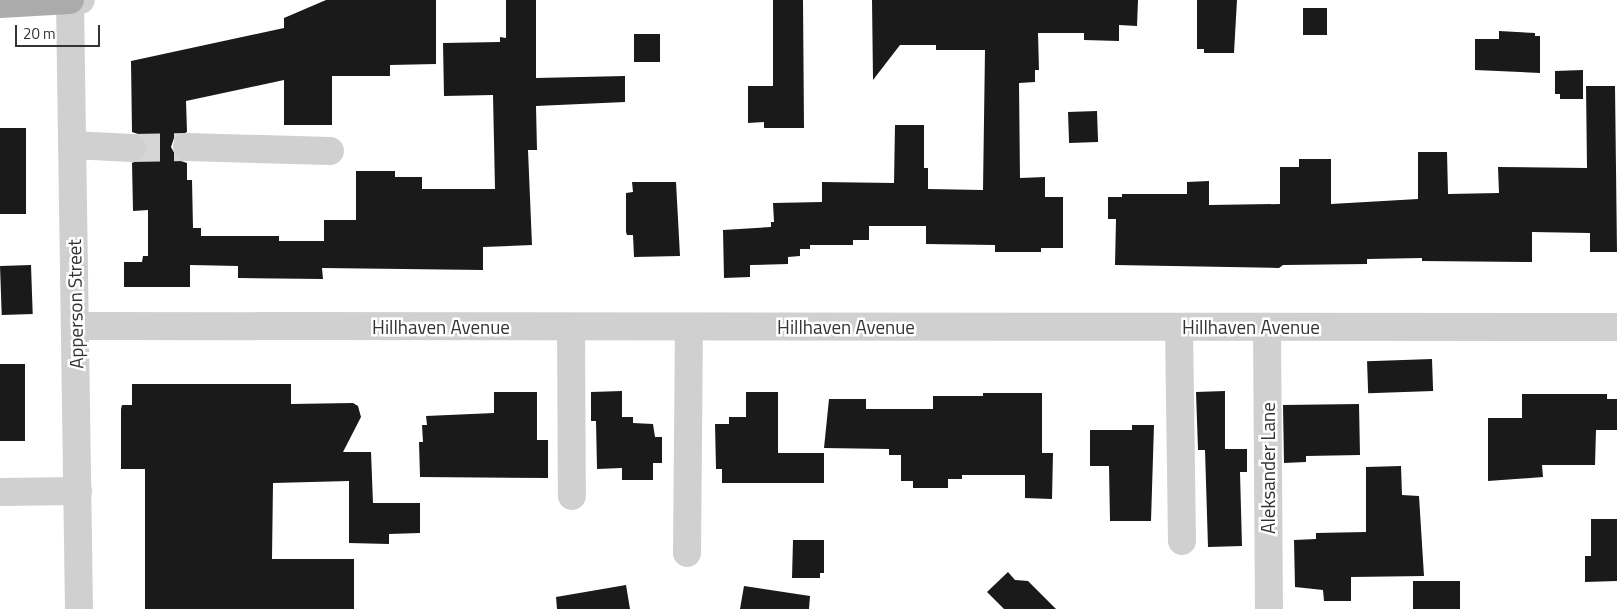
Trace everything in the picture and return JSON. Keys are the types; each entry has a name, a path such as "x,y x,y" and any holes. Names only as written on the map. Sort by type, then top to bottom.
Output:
{"main road":[{"path":"0,4 74,1"}],"street":[{"name":"Apperson Street","path":"74,1 72,145 79,609"},
{"path":"72,145 132,148"},
{"path":"187,147 330,151"},
{"name":"Hillhaven Avenue","path":"75,326 1617,327"},
{"path":"571,327 572,496"},
{"path":"687,553 689,327"},
{"path":"1179,327 1182,541"},
{"name":"Aleksander Lane","path":"1267,327 1269,609"},
{"path":"0,492 78,491"}],"building":[{"path":"326,0 436,0 436,64 390,65 390,76 332,76 332,125 284,125 284,80 186,101 187,132 174,138 171,147 178,160 187,163 187,180 192,180 193,228 201,228 201,236 279,236 279,241 324,241 324,220 356,220 356,171 395,171 395,177 422,177 422,189 495,189 493,95 444,96 443,43 500,42 500,37 506,38 506,0 536,0 536,78 625,76 625,102 536,106 537,150 528,150 532,245 483,247 483,270 322,268 323,279 238,278 238,266 190,265 190,287 124,287 124,262 142,262 143,256 148,256 148,210 133,211 132,163 145,157 148,148 141,135 132,132 131,61 284,28 284,18"},
{"path":"773,0 803,0 804,128 764,128 764,122 748,123 748,86 773,86"},
{"path":"872,0 1138,0 1137,26 1119,25 1119,41 1084,40 1084,33 1038,33 1039,70 1035,70 1035,82 1019,83 1020,178 1045,177 1045,197 1063,197 1063,248 1041,248 1041,252 995,252 995,245 926,244 926,226 869,226 869,240 853,240 853,245 810,245 810,249 800,249 800,256 788,257 788,264 750,265 750,277 724,278 723,230 771,227 771,222 774,222 773,203 822,202 822,182 894,183 895,125 924,125 924,168 928,168 928,189 983,190 985,50 936,50 936,45 900,45 873,80"},
{"path":"1197,0 1237,0 1234,53 1204,53 1204,49 1197,49"},
{"path":"1303,8 1327,8 1327,35 1303,35"},
{"path":"1499,31 1535,33 1535,36 1540,36 1540,73 1475,70 1475,39 1499,39"},
{"path":"634,34 660,34 660,62 634,62"},
{"path":"1583,70 1583,99 1560,99 1560,94 1555,94 1555,71"},
{"path":"1586,86 1615,86 1617,252 1590,252 1590,233 1532,232 1532,262 1422,261 1422,258 1367,259 1367,264 1283,265 1279,268 1115,265 1116,219 1108,219 1108,197 1122,197 1122,194 1187,194 1187,182 1209,181 1209,205 1280,204 1280,167 1299,167 1299,159 1331,159 1331,204 1418,199 1418,152 1447,152 1448,194 1499,193 1498,167 1587,168"},
{"path":"1097,111 1098,142 1069,143 1068,112"},
{"path":"0,128 26,128 26,214 0,214"},
{"path":"632,182 676,182 680,256 634,257 633,235 627,235 626,232 626,193 633,192"},
{"path":"31,265 33,314 2,315 0,266"},
{"path":"1432,359 1433,391 1368,393 1367,361"},
{"path":"0,364 25,364 25,441 0,441"},
{"path":"132,384 291,384 291,404 353,403 358,406 361,417 343,452 371,452 373,503 420,503 420,533 389,534 389,544 349,543 349,481 273,483 272,559 354,559 354,609 145,609 145,469 121,469 121,409 122,405 132,405"},
{"path":"622,391 622,417 633,417 633,423 653,424 655,437 662,437 662,463 653,463 653,480 622,480 622,468 597,469 596,421 591,421 591,392"},
{"path":"1225,391 1225,449 1247,449 1247,472 1240,472 1242,546 1208,547 1205,450 1198,450 1196,392"},
{"path":"494,392 537,392 537,440 548,440 548,478 420,477 419,442 423,442 422,425 427,425 426,416 494,413"},
{"path":"746,392 778,392 778,453 824,453 824,483 722,483 722,469 716,469 715,424 729,424 729,417 746,417"},
{"path":"983,393 1042,393 1042,453 1053,453 1052,499 1025,498 1025,475 962,475 962,479 948,479 948,488 913,488 913,481 901,481 901,455 889,455 889,449 824,448 829,399 866,399 866,409 933,409 933,396 983,396"},
{"path":"1522,394 1607,394 1607,399 1617,399 1617,430 1596,430 1595,465 1542,465 1543,477 1488,481 1488,418 1522,418"},
{"path":"1359,404 1360,455 1306,456 1306,462 1284,463 1283,405"},
{"path":"1132,425 1154,425 1151,521 1110,521 1109,466 1090,466 1090,430 1132,430"},
{"path":"1401,466 1402,495 1419,496 1424,576 1351,577 1351,601 1324,601 1323,590 1295,587 1294,540 1316,539 1316,533 1366,532 1366,467"},
{"path":"1591,519 1617,519 1617,581 1585,582 1585,556 1591,556"},
{"path":"793,540 824,540 824,573 820,573 820,578 792,578"},
{"path":"1008,572 1015,580 1028,581 1056,609 1004,609 987,592"},
{"path":"1413,581 1460,581 1460,609 1413,609"},
{"path":"626,585 630,609 557,609 556,597"},
{"path":"744,586 810,596 809,609 740,609"}],"tunnel":[{"path":"132,148 187,147"}]}
